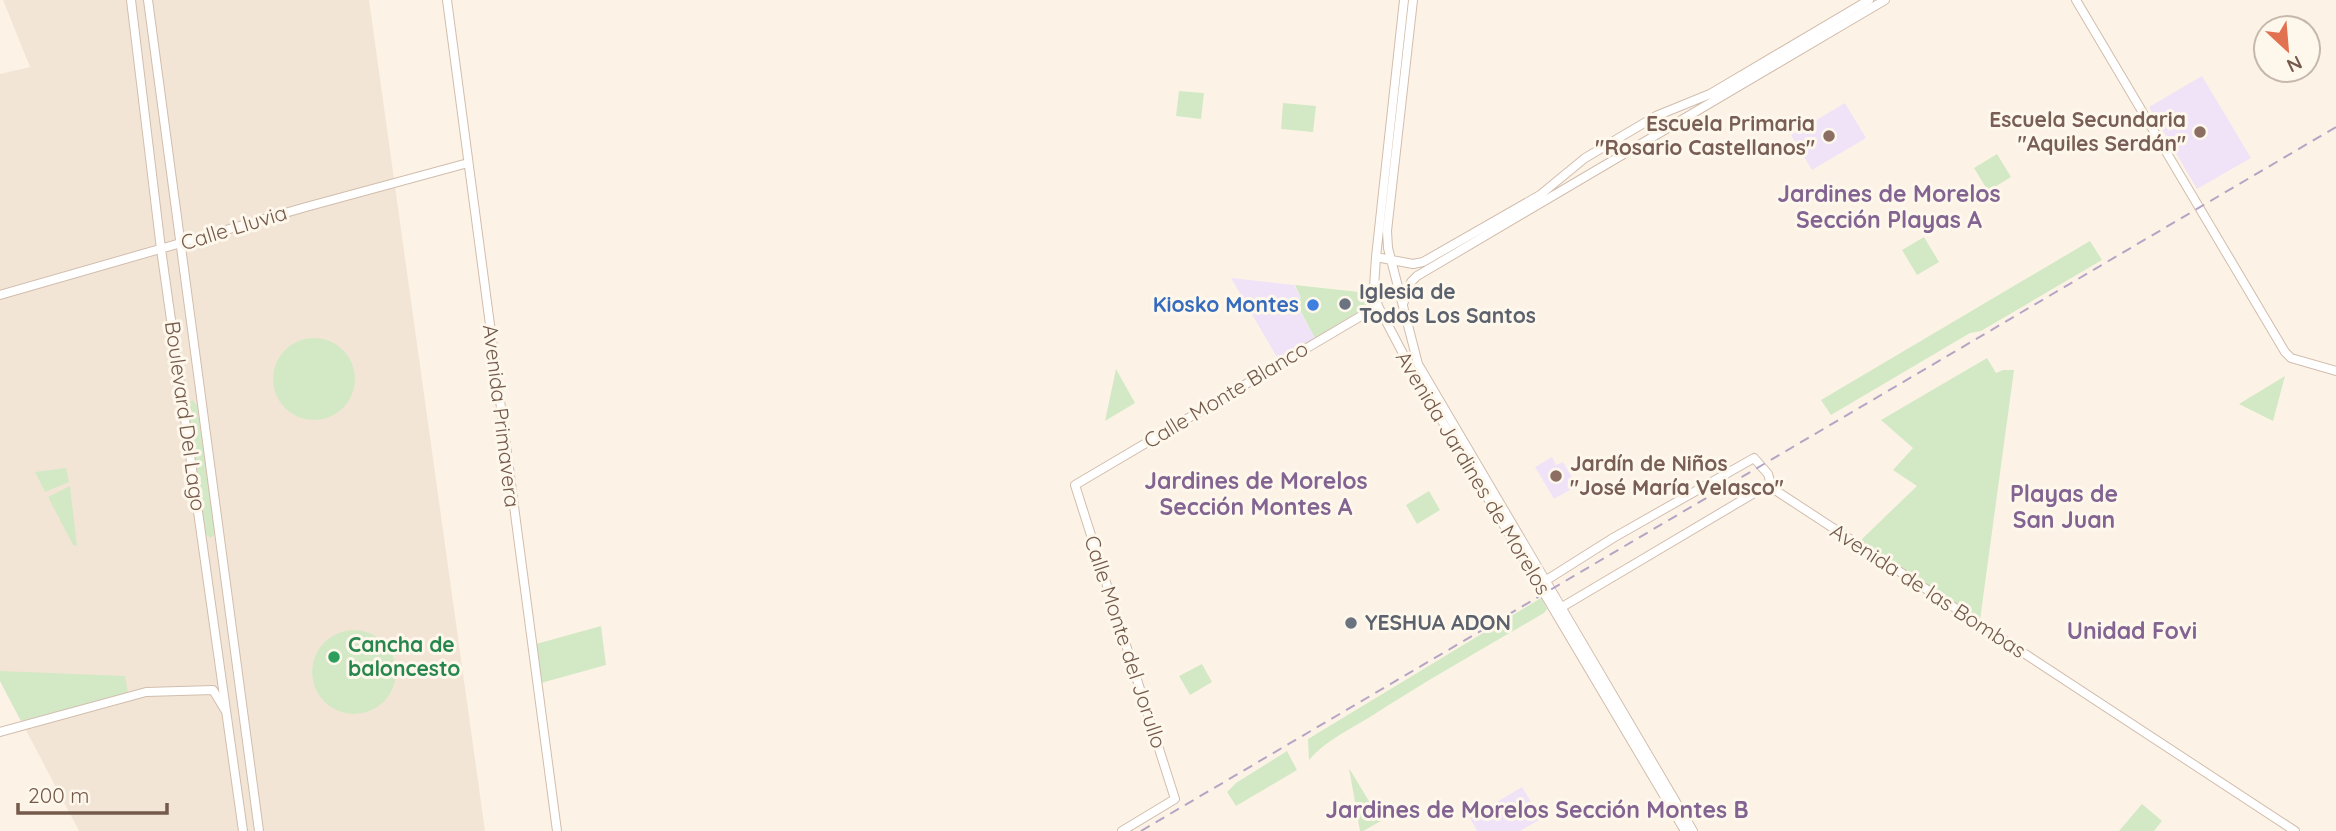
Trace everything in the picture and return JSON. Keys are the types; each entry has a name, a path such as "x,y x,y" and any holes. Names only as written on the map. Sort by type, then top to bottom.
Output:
{"street":[{"name":"Boulevard Del Lago","path":"131,0 162,249 243,831"},
{"name":"Boulevard Del Lago","path":"148,0 258,831"},
{"name":"Avenida Primavera","path":"447,0 557,831"},
{"path":"1403,307 1411,282 1446,254 1558,187 1663,131 1829,28 1869,0"},
{"path":"1558,187 1585,158 1657,117 1710,94 1885,0"},
{"path":"2076,0 2287,355 2336,371"},
{"name":"Avenida Jardines de Morelos","path":"1408,4 1376,257 1374,287 1378,306 1398,347 1693,831"},
{"name":"Avenida Jardines de Morelos","path":"1408,4 1387,231 1391,260 1418,364 1496,506 1545,581 1558,610"},
{"path":"143,99 160,96"},
{"path":"1657,117 1663,131"},
{"path":"1608,146 1612,160"},
{"name":"Calle Lluvia","path":"0,295 306,206 468,163"},
{"path":"1376,257 1413,264 1446,254"},
{"name":"Calle Monte Blanco","path":"1075,485 1378,306"},
{"path":"1398,347 1411,340"},
{"path":"182,396 200,392"},
{"path":"1545,581 1613,538 1754,458 1768,474 1772,488 1761,489 1558,610"},
{"name":"Calle Monte del Jorullo","path":"1075,485 1175,799 1122,831"},
{"name":"Avenida de las Bombas","path":"1772,488 2295,831"},
{"path":"223,689 240,688"},
{"path":"0,732 146,692 213,690 226,711"},
{"name":"Avenida Jardines de Morelos","path":"1634,737 1685,831"}],"shaded area":[{"path":"3,0 369,0 485,831 79,831 0,681 0,74 30,67"},
{"name":"Escuela Secundaria \"Aquiles Serdán\"","path":"2202,76 2251,158 2197,189 2149,107"},
{"name":"Escuela Primaria \"Rosario Castellanos\"","path":"1845,103 1866,138 1812,170 1791,135"},
{"path":"1231,278 1294,285 1301,298 1295,302 1315,338 1278,359"},
{"name":"Jardín de Niños \"José María Velasco\"","path":"1552,457 1556,465 1563,462 1577,486 1554,499 1535,467"},
{"path":"1522,787 1541,819 1520,831 1477,831 1470,818"}],"green space":[{"path":"1179,91 1204,93 1201,119 1176,116"},
{"path":"1283,103 1316,106 1313,132 1281,129"},
{"path":"1997,154 2011,177 1988,191 1974,168"},
{"path":"1924,237 1939,262 1917,275 1902,250"},
{"path":"2090,241 2102,260 1981,331 1970,333 1831,415 1821,400"},
{"path":"1295,285 1368,293 1371,304 1315,338 1295,301 1301,298"},
{"path":"314,338 330,341 343,350 352,363 355,379 352,395 343,408 330,417 314,420 298,417 285,408 276,395 273,379 276,363 285,350 298,341"},
{"path":"1987,358 1996,373 2014,370 1980,620 1861,540 1917,486 1893,470 1913,448 1881,420"},
{"path":"1116,369 1135,403 1105,421"},
{"path":"2285,376 2273,421 2239,404"},
{"path":"193,400 197,406 216,533 211,538 205,534 187,404"},
{"path":"66,468 69,482 45,492 35,472"},
{"path":"70,486 77,546 73,545 48,497"},
{"path":"1429,491 1440,510 1417,524 1406,505"},
{"path":"1541,598 1547,609 1544,613 1338,736 1309,760 1308,739"},
{"path":"601,626 606,665 541,683 536,644"},
{"path":"354,630 370,633 384,642 393,656 396,672 393,688 384,702 370,711 354,714 338,711 324,702 315,688 312,672 315,656 324,642 338,633"},
{"path":"1202,664 1212,682 1190,695 1179,676"},
{"path":"0,671 125,676 128,693 21,721 0,681"},
{"path":"1287,751 1297,770 1236,806 1227,792 1236,783"},
{"path":"1349,768 1381,821 1363,831 1360,831"},
{"path":"2142,804 2162,821 2154,831 2119,831"}],"railway":[{"path":"1141,831 2336,127"}],"place":[{"name":"Escuela Secundaria \"Aquiles Serdán\"","path":"2200,132"},
{"name":"Escuela Primaria \"Rosario Castellanos\"","path":"1829,136"},
{"name":"Iglesia de Todos Los Santos","path":"1345,304"},
{"name":"Kiosko Montes","path":"1313,305"},
{"name":"Jardín de Niños \"José María Velasco\"","path":"1556,476"},
{"name":"YESHUA ADON","path":"1351,623"},
{"name":"Cancha de baloncesto","path":"334,657"}],"district":[{"name":"Jardines de Morelos Sección Playas A","path":"1889,207"},
{"name":"Jardines de Morelos Sección Montes A","path":"1256,494"},
{"name":"Playas de San Juan","path":"2064,507"},
{"name":"Unidad Fovi","path":"2132,631"},
{"name":"Jardines de Morelos Sección Montes B","path":"1537,810"}]}
